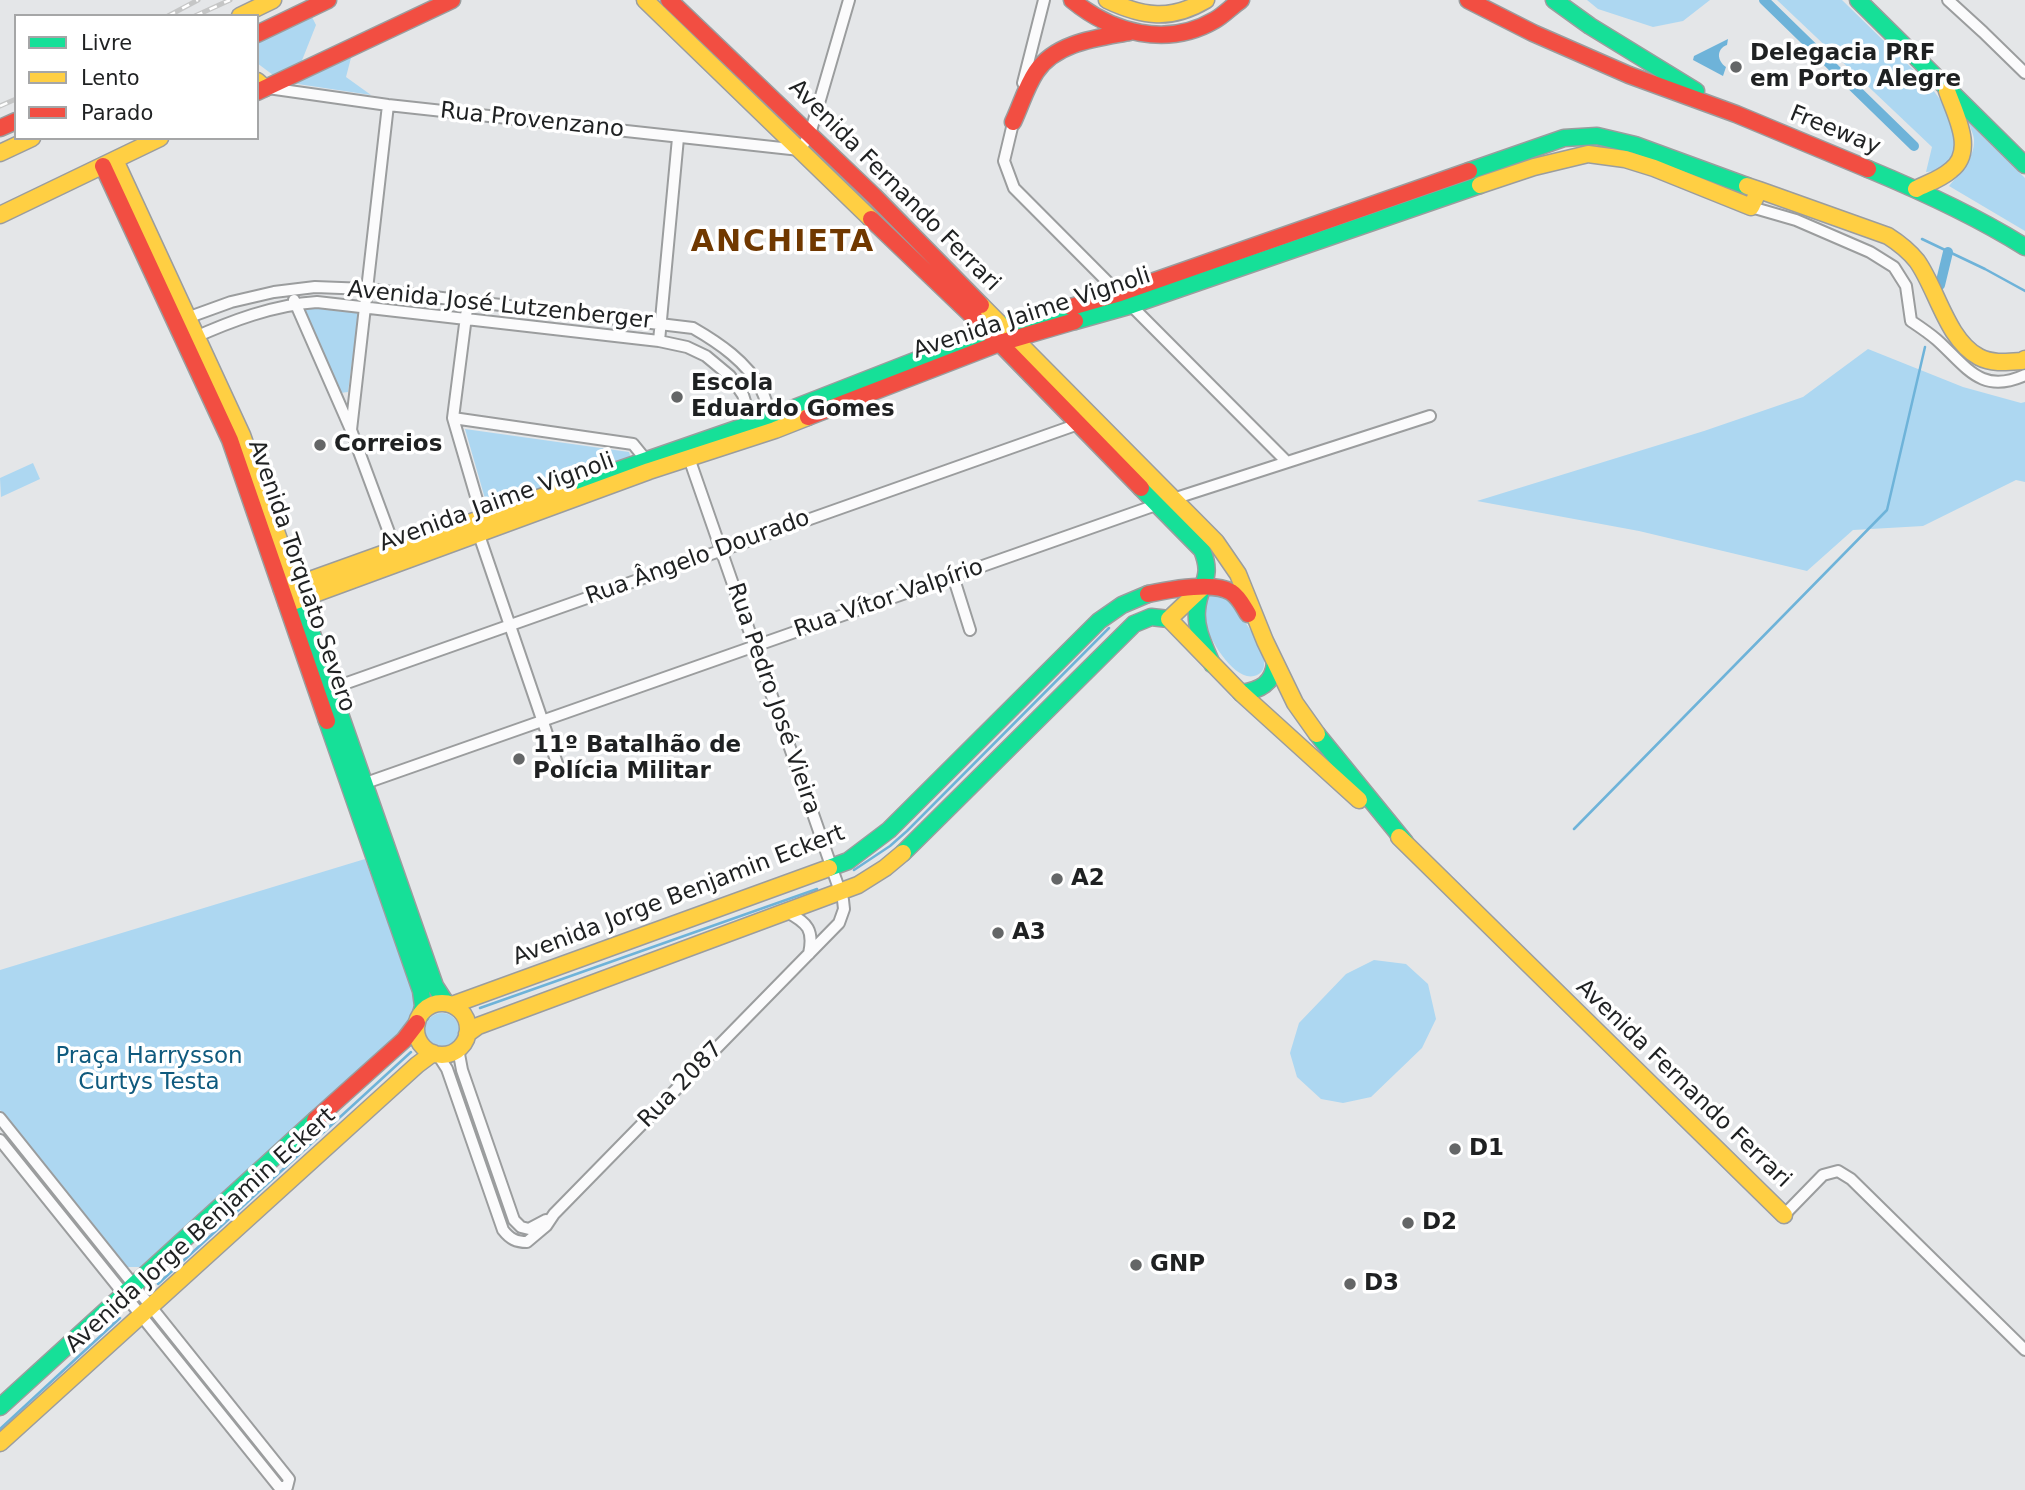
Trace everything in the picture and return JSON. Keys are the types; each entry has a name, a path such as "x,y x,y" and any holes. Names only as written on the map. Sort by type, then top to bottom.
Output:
{"main road":[{"path":"244,14 274,0"},
{"path":"259,33 328,0"},
{"path":"260,87 452,0"},
{"name":"Avenida Fernando Ferrari","path":"645,0 861,209 1071,395 1086,421"},
{"name":"Avenida Fernando Ferrari","path":"669,0 874,196 1002,335 1165,502 1209,563 1209,573 1196,612 1198,628 1212,664"},
{"path":"1072,0 1090,15 1129,33"},
{"path":"1107,0 1126,10 1160,16 1194,9 1206,0"},
{"path":"1013,122 1037,69 1047,59 1070,47 1129,33 1162,34 1187,31 1214,20 1241,0"},
{"name":"Freeway","path":"1468,0 1533,33 1629,75 1736,114 1916,189 2006,234 2025,247"},
{"path":"1554,0 1590,26 1736,114"},
{"path":"1858,0 2025,165"},
{"path":"1916,189 1952,170 1963,153 1964,142 1945,87"},
{"name":"Avenida Jaime Vignoli","path":"398,557 482,517 648,466 773,423 1002,335 1564,138 1597,136 1635,145 1888,236 1905,248 1918,263 1961,342 1976,356 1993,362 2025,359"},
{"path":"0,153 28,140"},
{"path":"0,215 156,140"},
{"name":"Avenida Jaime Vignoli","path":"1002,335 1132,305 1534,167 1588,154 1625,159 1644,165 1751,207"},
{"name":"Avenida Torquato Severo","path":"109,163 191,339 230,440 261,509 357,786 421,991 423,1006 419,1018"},
{"path":"1452,177 1457,194"},
{"path":"1731,199 1740,182"},
{"path":"1751,207 1759,190"},
{"path":"861,209 874,196"},
{"path":"2006,234 2025,258"},
{"name":"Avenida Jaime Vignoli","path":"291,595 398,557 479,535 648,466 689,458 754,429"},
{"name":"Avenida Fernando Ferrari","path":"1165,502 1216,542 1238,574 1265,641 1295,703 1321,741 1405,842"},
{"path":"465,1039 468,1025 465,1017 449,1004 432,1005 419,1018 418,1037 421,1044 436,1054 452,1053 478,1026 787,912 841,896 885,868 910,846 1134,624 1151,616 1169,618 1202,588"},
{"name":"Avenida Jorge Benjamin Eckert","path":"449,1004 848,861 890,830 1116,606 1145,594 1202,588 1229,591 1239,599 1265,641"},
{"name":"Avenida Fernando Ferrari","path":"1169,618 1241,693 1405,842 1784,1214"},
{"path":"1241,693 1263,688 1275,673 1275,663"},
{"name":"Avenida Torquato Severo","path":"357,786 435,986 449,1004"},
{"name":"Avenida Jorge Benjamin Eckert","path":"0,1407 404,1040 419,1018"},
{"name":"Avenida Jorge Benjamin Eckert","path":"0,1443 417,1065 436,1054"}],"street":[{"path":"800,150 810,134 849,0"},
{"path":"1044,0 1004,161 1014,188 1287,462"},
{"path":"1948,0 2025,74"},
{"name":"Rua Provenzano","path":"260,87 388,105 800,150"},
{"path":"351,430 388,105"},
{"path":"659,341 678,138"},
{"name":"Avenida Jaime Vignoli","path":"1751,207 1796,220 1870,252 1894,267 1906,285 1911,321 1936,339 1969,370 1994,383 2025,375"},
{"name":"Avenida José Lutzenberger","path":"182,320 231,302 274,292 315,287 367,289 693,328 718,342 744,365 761,388 773,423"},
{"path":"292,289 295,304 351,430 398,557"},
{"path":"468,301 453,418 482,517 479,535 561,772"},
{"name":"Avenida José Lutzenberger","path":"191,339 239,320 295,304 317,303 659,341 687,347 706,356 730,376 743,395 754,429"},
{"name":"Rua Vítor Valpírio","path":"357,786 1165,502 1430,416"},
{"path":"453,418 633,444 648,466"},
{"name":"Rua Ângelo Dourado","path":"324,691 1086,421"},
{"name":"Rua Pedro José Vieira","path":"689,458 841,896"},
{"path":"953,576 970,630"},
{"name":"Rua 2087","path":"436,1054 447,1069 503,1230 517,1242 527,1242 546,1226 554,1214 839,923 844,909 841,896"},
{"path":"787,912 807,925 812,939 809,954"},
{"path":"465,1039 459,1054 462,1070 514,1220 521,1227 529,1229 554,1214"},
{"path":"0,1118 129,1290"},
{"path":"0,1140 146,1311 279,1487 287,1487 289,1479"},
{"name":"Avenida Fernando Ferrari","path":"1784,1214 1823,1175 1838,1171 1851,1180 2025,1350"}],"green space":[{"path":"1587,0 1710,0 1683,21 1653,27 1598,9"},
{"path":"1777,0 1842,0 1930,86 1945,106 1959,145 1946,163 1937,170 1926,172 1932,147"},
{"path":"311,15 316,25 299,68 277,78 259,64 259,42"},
{"path":"352,54 346,77 371,95 291,83"},
{"path":"1969,123 2025,178 2025,231 1949,186 1966,165 1974,147"},
{"path":"302,305 359,310 348,392 340,393"},
{"path":"1868,349 1963,387 2025,402 2025,482 2016,480 1923,526 1853,530 1807,571 1639,531 1477,501 1704,431 1803,397"},
{"path":"465,429 629,452 631,458 488,509"},
{"path":"33,463 40,479 1,497 0,478"},
{"path":"1220,592 1245,622 1261,649 1263,671 1254,676 1246,676 1231,666 1207,630 1204,617 1205,596"},
{"name":"Praça Harrysson Curtys Testa","path":"365,859 416,999 414,1015 406,1027 140,1267 127,1267 0,1110 0,970"},
{"path":"1374,960 1406,964 1428,984 1436,1019 1422,1048 1371,1097 1343,1103 1321,1099 1297,1077 1290,1053 1299,1023 1346,974"},
{"path":"442,1013 454,1018 459,1030 454,1042 442,1047 430,1042 425,1030 430,1018"}],"shaded area":[{"path":"1728,39 1719,55 1726,67 1723,76 1693,60 1694,56"}],"waterway":[{"path":"1764,0 1914,146"},
{"path":"1922,239 2025,291"},
{"path":"1940,285 1948,252"},
{"path":"1574,829 1887,510 1925,347"},
{"path":"854,870 907,831 1109,628"},
{"path":"480,1008 817,889"},
{"path":"158,1284 411,1052"},
{"path":"0,1429 120,1318"}],"railway":[{"path":"172,14 198,0"},
{"path":"199,14 230,0"},
{"path":"0,106 14,100"}],"traffic: fast":[{"path":"1554,0 1590,26 1696,91"},
{"path":"1858,0 2025,165"},
{"path":"1469,171 1564,138 1597,136 1635,145 1747,186"},
{"path":"1868,169 1948,205 2025,247"},
{"path":"1075,321 1132,305 1480,185"},
{"path":"569,487 771,417 1004,326 1071,307"},
{"path":"1141,488 1202,550 1207,568 1198,601 1197,617 1201,638 1212,664"},
{"path":"295,585 435,986 446,1003"},
{"path":"829,868 848,861 889,830 1099,621 1122,605 1148,594"},
{"path":"903,853 1134,624 1151,617 1169,619"},
{"path":"1241,693 1264,685 1272,676 1275,663"},
{"path":"327,721 421,991 421,1014"},
{"path":"1317,734 1405,842"},
{"path":"0,1407 315,1120"}],"traffic: slow":[{"path":"244,14 273,0"},
{"path":"645,0 871,219"},
{"path":"1107,0 1133,10 1157,14 1181,11 1206,0"},
{"path":"259,83 265,88"},
{"path":"1916,189 1947,173 1958,162 1962,153 1961,132 1947,91"},
{"path":"0,153 28,140"},
{"path":"0,215 156,140"},
{"path":"1480,185 1534,167 1588,154 1625,159 1654,168 1751,207 1759,190 1747,186"},
{"path":"115,160 242,435 295,585"},
{"path":"1759,190 1888,236 1904,247 1917,261 1951,327 1968,349 1989,361 2011,362 2025,359"},
{"path":"981,305 1216,542 1238,574 1265,641 1295,703 1317,734"},
{"path":"287,604 649,471 808,417"},
{"path":"282,590 569,487"},
{"path":"1169,619 1202,588"},
{"path":"1169,619 1241,693 1359,800"},
{"path":"1399,837 1784,1215"},
{"path":"467,1034 478,1026 858,885 903,853"},
{"path":"452,1005 829,868"},
{"path":"442,1003 452,1005 460,1011 466,1019 468,1029 466,1039 460,1047 452,1053 442,1055 432,1053 424,1047 418,1039 416,1029 418,1019 424,1011 432,1005 442,1003"},
{"path":"0,1443 433,1053"}],"traffic: jam":[{"path":"259,33 328,0"},
{"path":"259,91 452,0"},
{"path":"669,0 874,196 981,305"},
{"path":"1072,0 1104,21 1140,33 1159,35 1197,29 1218,18 1241,0"},
{"path":"1468,0 1533,33 1629,75 1736,114 1868,169"},
{"path":"1013,122 1032,78 1044,62 1078,43 1130,32"},
{"path":"0,128 14,122"},
{"path":"103,166 230,440 327,721"},
{"path":"1071,307 1120,293 1469,171"},
{"path":"871,219 989,332 1141,488"},
{"path":"808,417 1000,343 1075,321"},
{"path":"1148,594 1190,587 1214,587 1231,592 1248,614"},
{"path":"315,1120 404,1040 417,1023"}],"place":[{"name":"Delegacia PRF em Porto Alegre","path":"1736,67"},
{"name":"Escola Eduardo Gomes","path":"677,397"},
{"name":"Correios","path":"320,445"},
{"name":"11º Batalhão de Polícia Militar","path":"519,759"},
{"name":"A2","path":"1057,879"},
{"name":"A3","path":"998,933"},
{"name":"D1","path":"1455,1149"},
{"name":"D2","path":"1408,1223"},
{"name":"GNP","path":"1136,1265"},
{"name":"D3","path":"1350,1284"}],"district":[{"name":"ANCHIETA","path":"783,243"}]}
